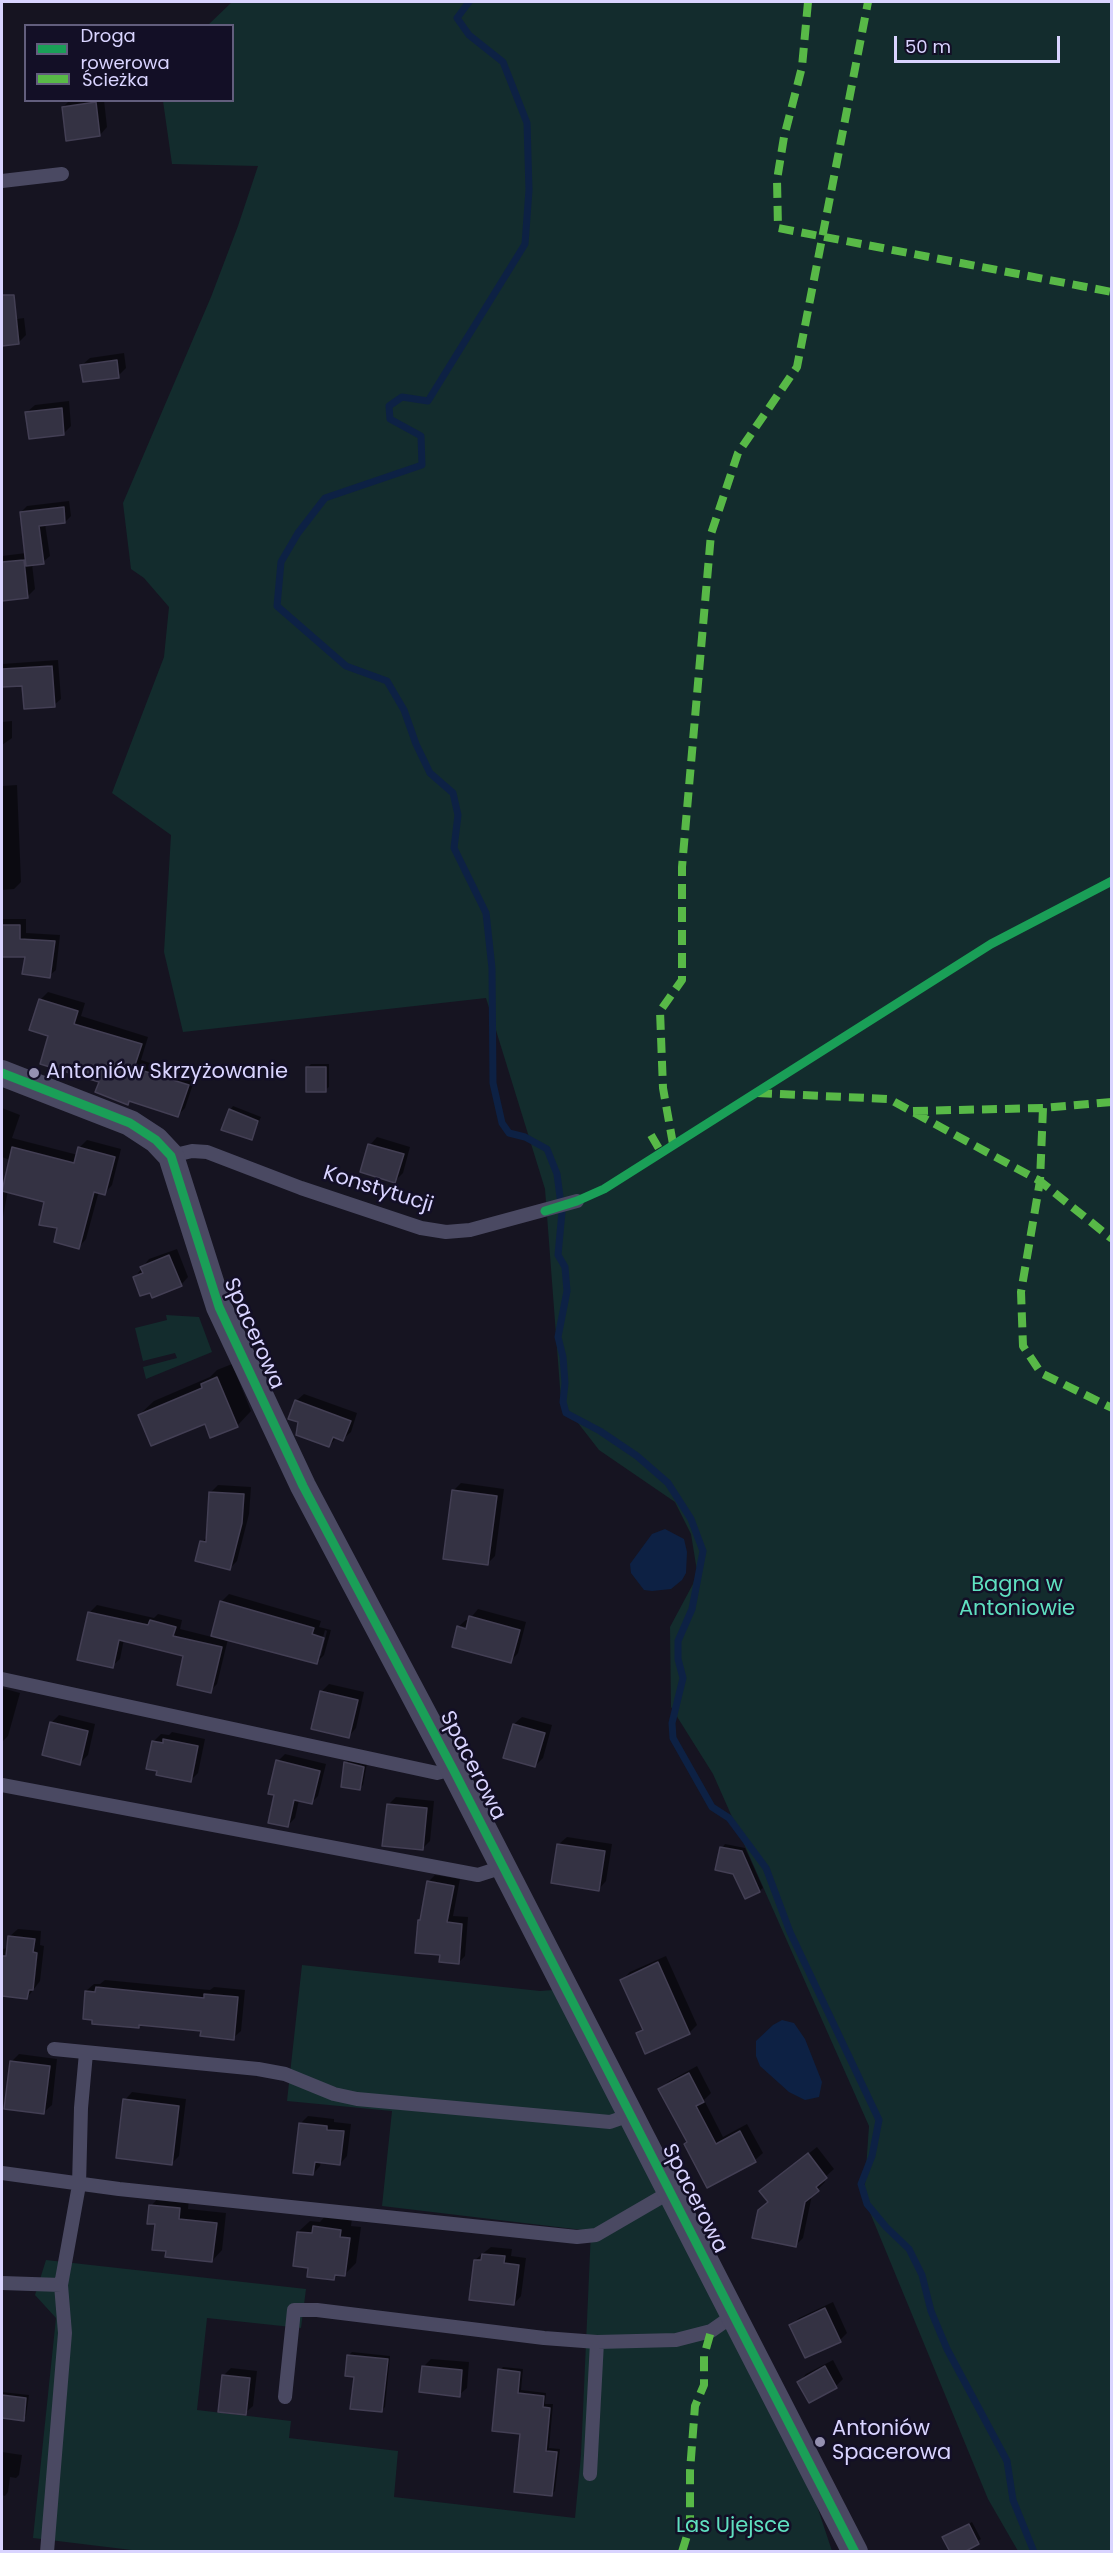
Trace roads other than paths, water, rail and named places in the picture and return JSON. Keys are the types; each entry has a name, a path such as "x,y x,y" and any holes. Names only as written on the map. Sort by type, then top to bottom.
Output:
{"street":[{"name":"Spacerowa","path":"2,1073 130,1123 156,1140 171,1156 211,1286 230,1335 303,1485 453,1769 855,2552"}],"lane":[{"path":"2,181 62,174"},
{"name":"Konstytucji","path":"171,1156 192,1151 207,1152 301,1188 421,1228 446,1232 470,1230 576,1201"},
{"path":"2,1679 437,1773 453,1769"},
{"path":"2,1785 478,1875 503,1867"},
{"path":"54,2049 258,2069 285,2074 334,2094 357,2099 610,2122 630,2115"},
{"path":"47,2552 65,2333 61,2285 80,2185 81,2109 86,2053"},
{"path":"2,2174 80,2185 577,2237 596,2235 670,2193"},
{"path":"2,2283 61,2285"},
{"path":"285,2397 294,2310 317,2310 544,2338 597,2342 676,2340 711,2331 734,2315"},
{"path":"590,2474 597,2342"}],"water":[{"path":"665,1529 684,1539 687,1552 686,1573 682,1580 671,1589 644,1590 631,1573 630,1564 652,1534"},
{"path":"782,2020 794,2023 805,2039 822,2082 819,2097 805,2100 789,2092 760,2066 756,2056 756,2041"}],"waterway":[{"path":"469,2 457,18 469,35 503,62 527,123 529,190 525,244 428,401 402,397 389,406 390,419 421,436 422,465 325,498 298,533 281,562 277,606 346,666 387,681 404,710 416,744 430,773 453,793 458,815 454,848 486,913 492,968 493,1083 502,1123 509,1133 525,1137 547,1149 557,1174 562,1212 558,1255 565,1267 567,1291 558,1337 563,1357 565,1383 563,1402 566,1413 600,1431 637,1456 668,1483 691,1519 703,1551 692,1609 678,1641 678,1659 683,1678 672,1723 673,1738 712,1807 729,1818 766,1868 790,1932 879,2120 872,2156 861,2184 867,2204 886,2227 909,2249 922,2275 931,2311 947,2349 1007,2461 1013,2500 1034,2552"}],"place":[{"name":"Antoniów Skrzyżowanie","path":"34,1073"},
{"name":"Antoniów Spacerowa","path":"820,2442"}],"park label":[{"name":"Bagna w Antoniowie","path":"1017,1598"},
{"name":"Las Ujejsce","path":"733,2527"}]}
